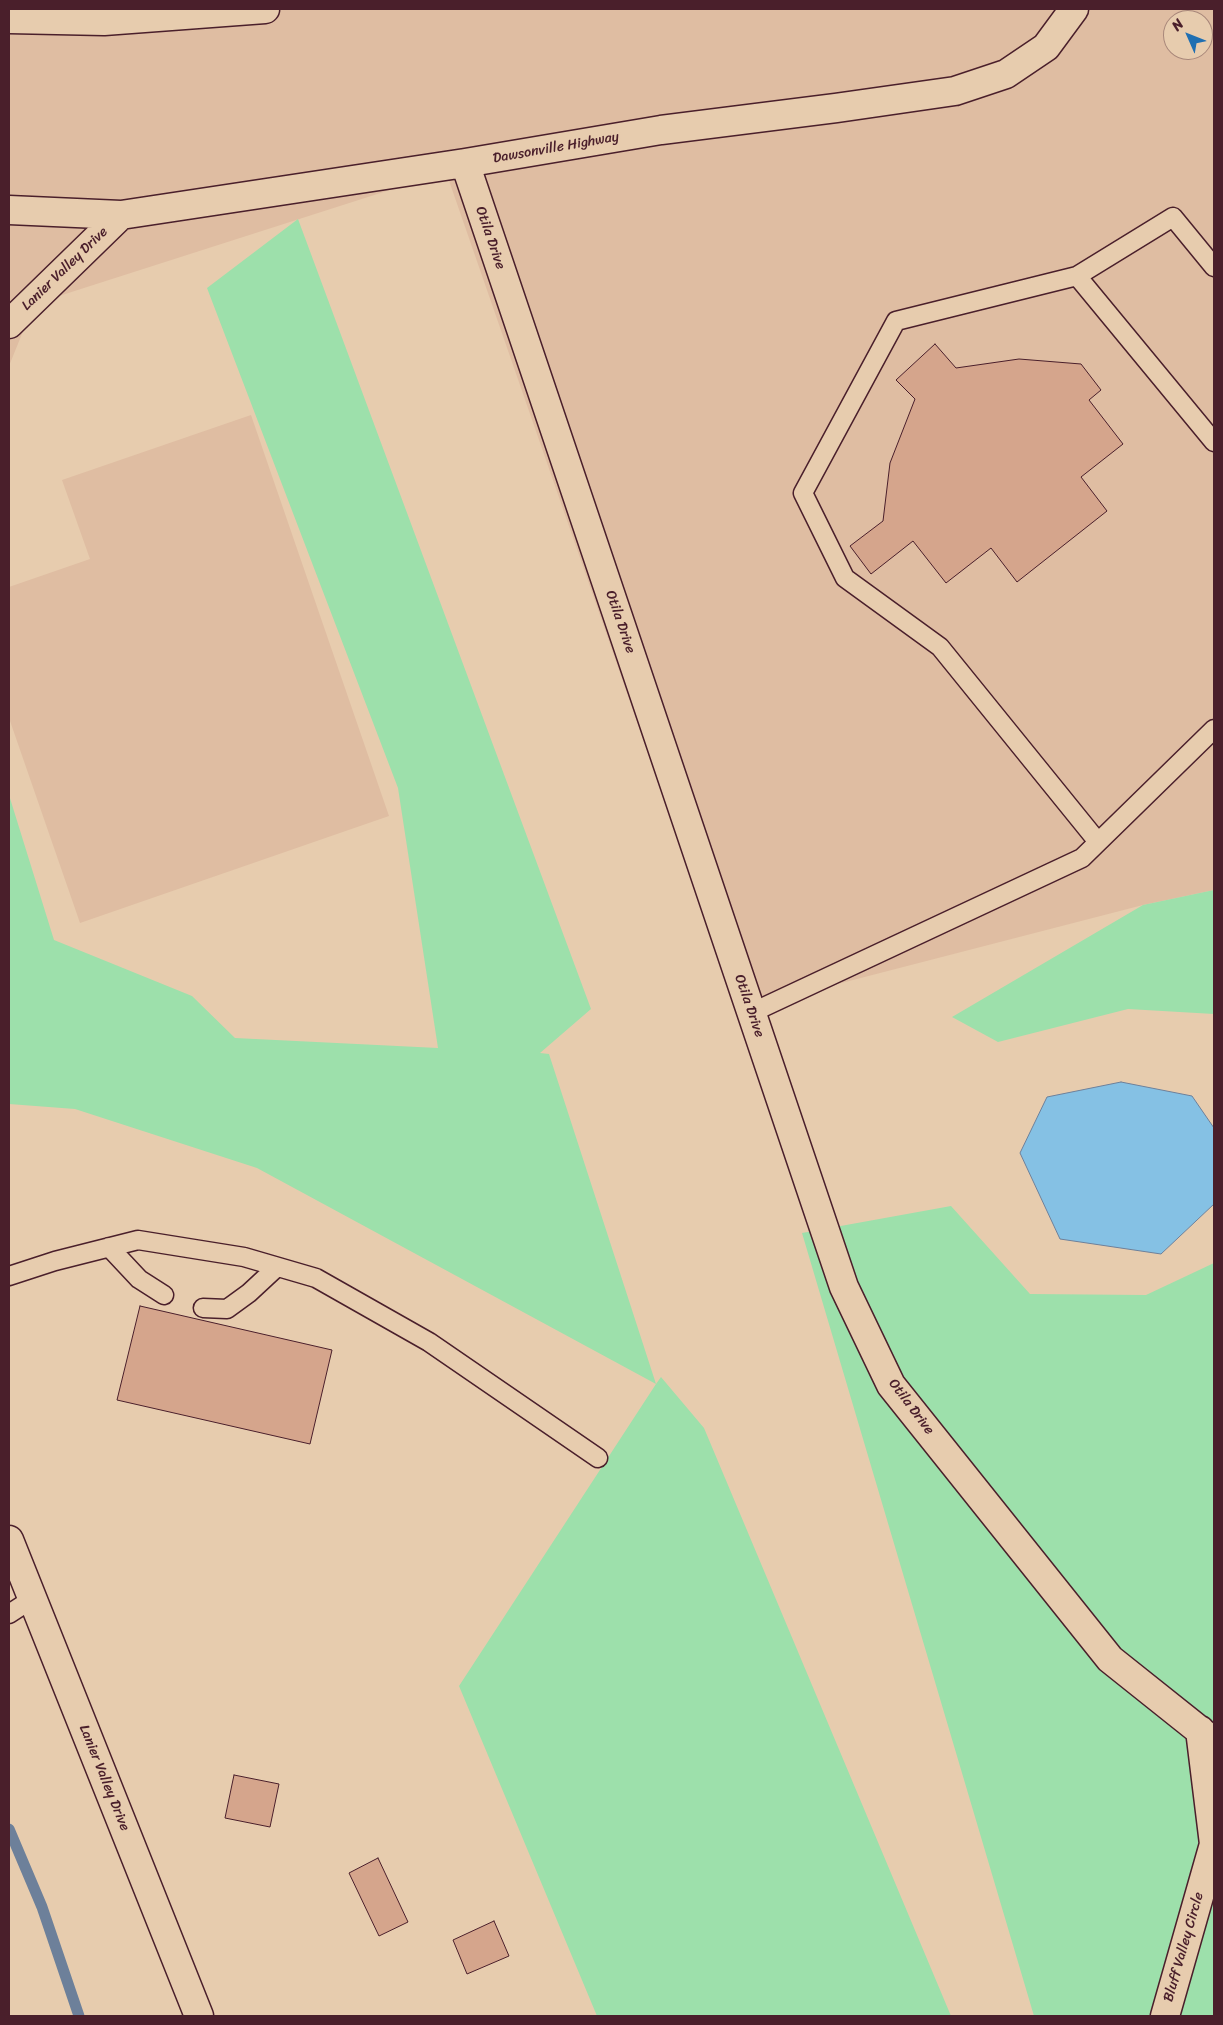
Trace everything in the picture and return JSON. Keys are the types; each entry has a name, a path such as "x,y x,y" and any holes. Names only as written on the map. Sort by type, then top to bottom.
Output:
{"street":[{"path":"9,19 104,21 265,9"},
{"name":"Dawsonville Highway","path":"9,210 121,215 465,163 661,130 955,91 1006,74 1046,47 1074,9"},
{"name":"Otila Drive","path":"465,163 844,1287 891,1385 1110,1659 1207,1736"},
{"name":"Lanier Valley Drive","path":"9,324 121,215"},
{"name":"Lanier Valley Drive","path":"9,1540 199,2016"},
{"name":"Bluff Valley Circle","path":"1165,2016 1214,1844 1207,1736"}],"lane":[{"path":"1098,842 940,647 845,578 803,493 896,321 1077,276 1173,217 1214,267"},
{"path":"1077,276 1214,442"},
{"path":"751,1012 1082,858 1214,728"},
{"path":"9,1276 55,1261 138,1240 244,1257 316,1278 429,1342 598,1458"},
{"path":"109,1247 139,1279 164,1295"},
{"path":"203,1308 228,1309 249,1293 277,1267"},
{"path":"9,1614 32,1599"}],"shaded area":[{"path":"9,9 1214,9 1214,890 1143,905 737,1010 446,172 34,304 9,366"},
{"path":"251,415 389,816 80,923 9,718 9,587 90,559 62,480"}],"green space":[{"path":"298,219 591,1009 540,1053 549,1054 656,1384 257,1168 75,1109 9,1104 9,795 54,940 192,996 235,1038 438,1048 398,788 207,288"},
{"path":"1214,890 1214,1014 1128,1009 998,1042 952,1017 1143,905"},
{"path":"951,1206 1030,1294 1146,1295 1214,1263 1214,2016 1034,2016 802,1233"},
{"path":"661,1377 704,1428 951,2016 597,2016 459,1686"}],"water":[{"path":"1121,1082 1192,1096 1214,1128 1214,1204 1161,1254 1060,1239 1020,1153 1047,1097"}],"building":[{"path":"935,344 956,368 1019,359 1081,364 1101,390 1089,400 1123,444 1081,477 1107,511 1017,582 991,548 946,583 913,541 871,574 850,546 883,521 890,463 915,399 896,380"},
{"path":"140,1306 332,1350 310,1444 117,1400"},
{"path":"234,1775 279,1784 270,1827 225,1818"},
{"path":"378,1858 408,1922 379,1936 349,1873"},
{"path":"494,1921 509,1956 467,1974 453,1940"}],"waterway":[{"path":"9,1829 42,1907 79,2016"}]}
